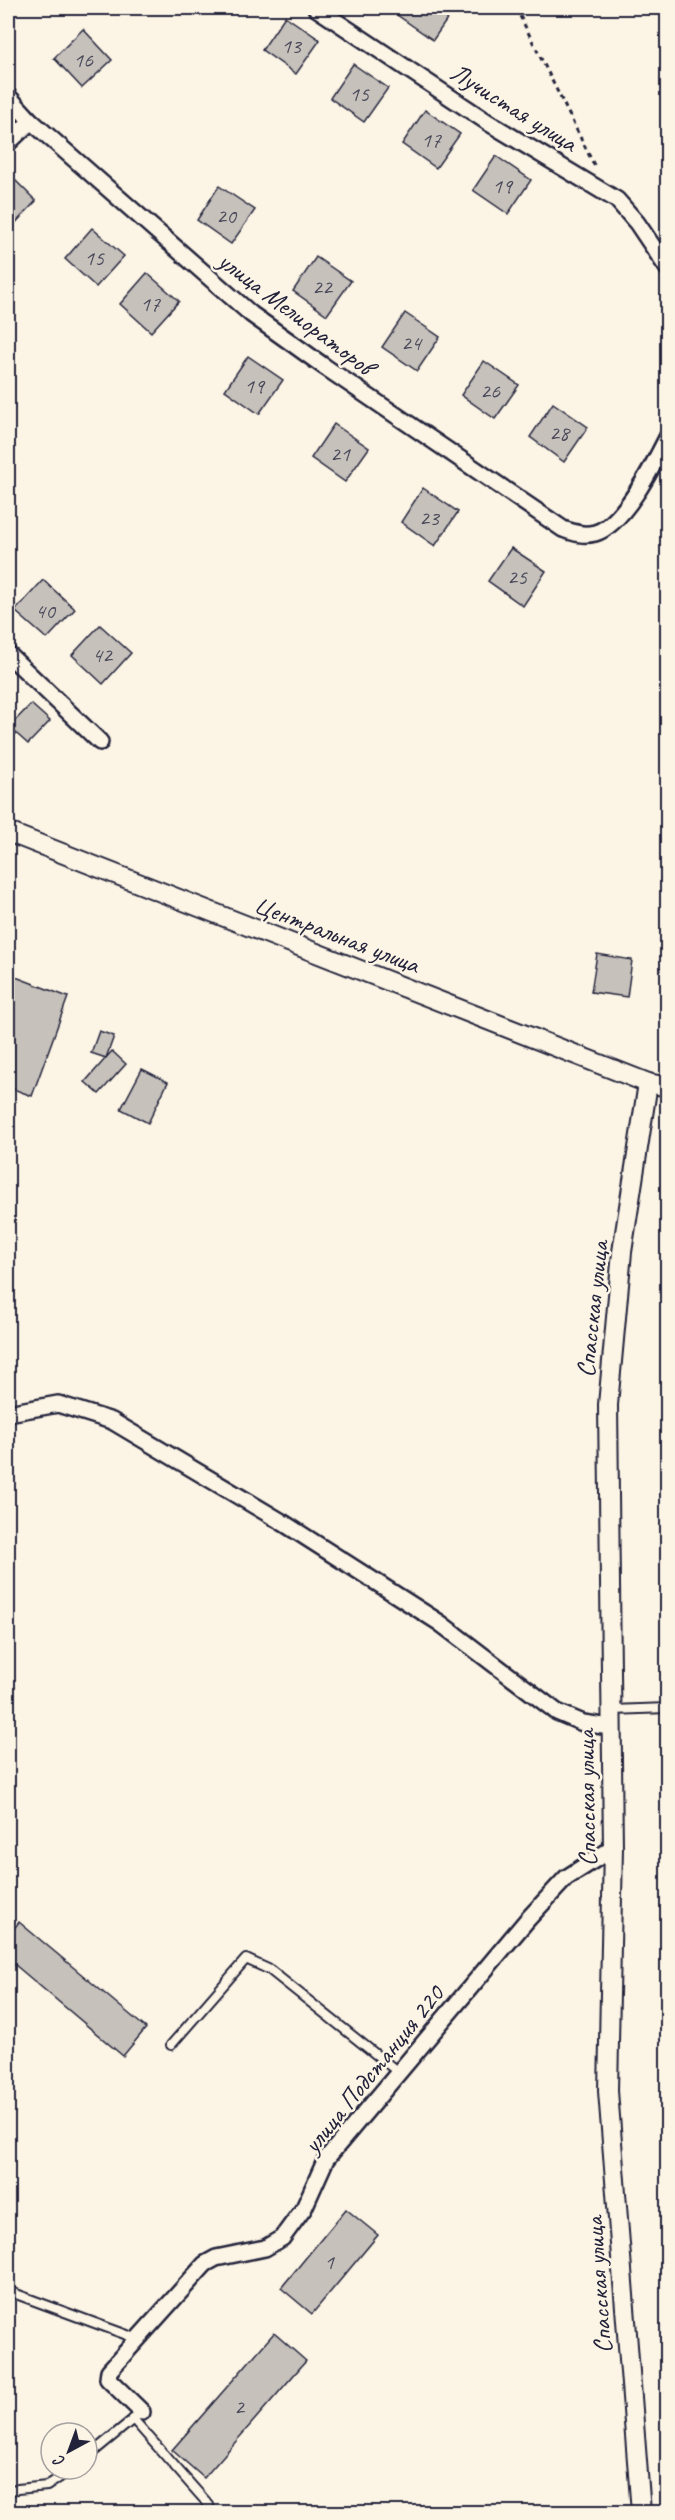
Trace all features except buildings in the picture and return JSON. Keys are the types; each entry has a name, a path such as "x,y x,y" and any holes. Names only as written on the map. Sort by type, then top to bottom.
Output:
{"street":[{"name":"Лучистая улица","path":"316,8 489,123 609,194 637,223 668,269"},
{"name":"улица Мелиораторов","path":"8,96 31,122 251,314 554,522 580,535 598,532 614,519 635,495 668,436"},
{"path":"8,143 31,122"},
{"path":"8,654 100,742"},
{"name":"Центральная улица","path":"8,832 648,1083 668,1087"},
{"name":"Спасская улица","path":"641,2512 608,2091 613,1848 608,1406 622,1252 648,1083"},
{"path":"8,1413 58,1404 77,1408 112,1421 282,1522 440,1623 557,1712 583,1723 610,1719"},
{"name":"улица Подстанция 220","path":"138,2415 108,2379 109,2371 205,2264 216,2258 265,2248 282,2238 304,2208 326,2159 398,2072 553,1890 578,1868 613,1848"}],"lane":[{"path":"610,1719 668,1708"},
{"path":"171,2045 246,1959 270,1970 398,2072"},
{"path":"8,2291 138,2339"},
{"path":"99,2447 138,2415 209,2505"},
{"path":"8,2490 47,2486 54,2481"}],"path":[{"path":"516,8 609,194"}]}
